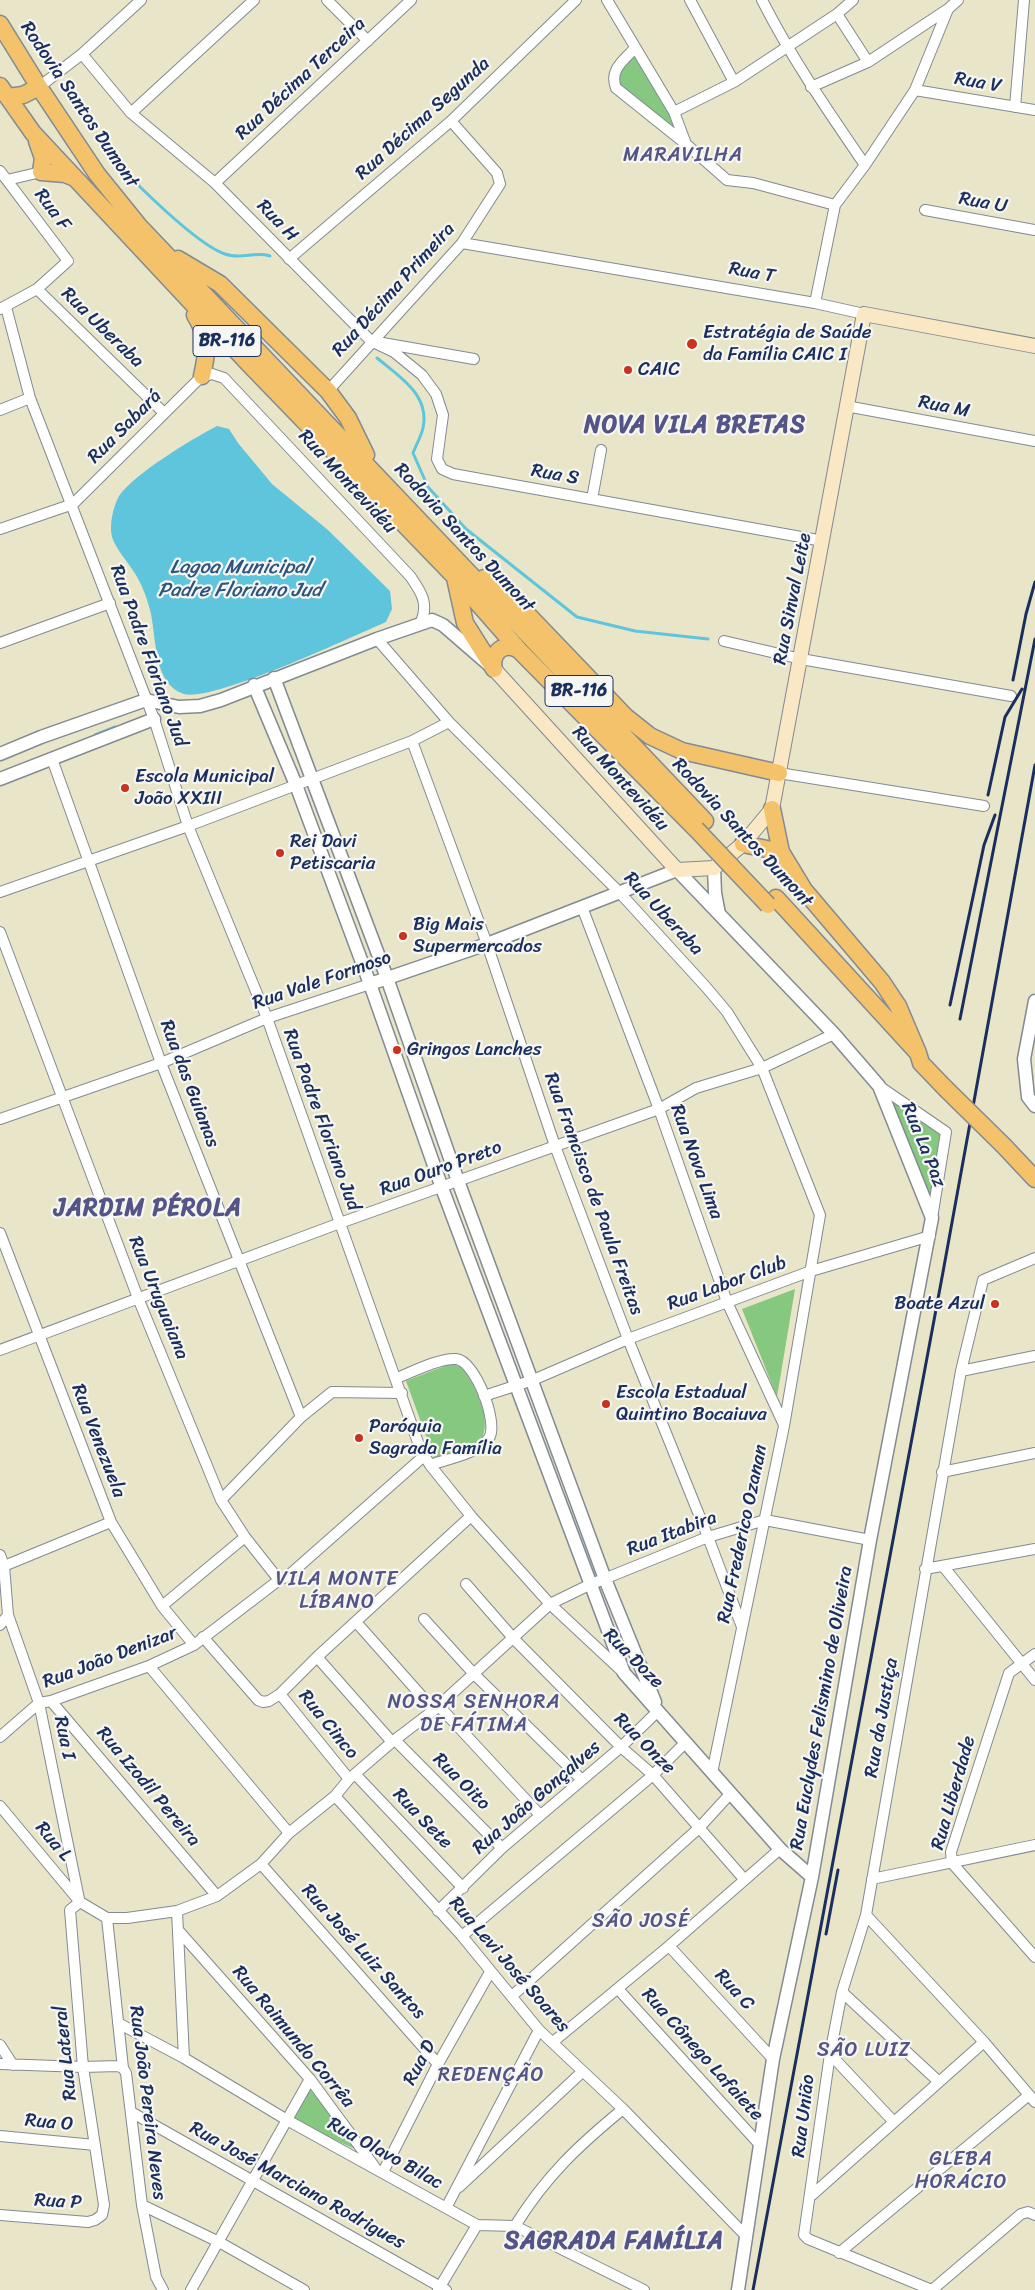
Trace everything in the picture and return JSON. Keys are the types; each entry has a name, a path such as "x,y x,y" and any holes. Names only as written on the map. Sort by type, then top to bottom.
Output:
{"highway":[{"name":"Rodovia Santos Dumont","path":"0,24 39,88 97,174 161,250 456,559 772,901 913,1062 920,1058 945,1088 1035,1179"},
{"path":"4,92 23,95 39,88"},
{"name":"Rodovia Santos Dumont","path":"4,92 33,133 182,293 454,576 519,650 700,825"},
{"path":"33,133 43,158 41,172 65,174 77,179"},
{"path":"161,250 220,284 328,391 348,418 375,472"},
{"path":"182,293 203,329 207,343 202,376"},
{"path":"456,559 510,596 626,717 650,736 682,751 779,773"},
{"path":"454,576 465,623 494,669"},
{"path":"494,669 493,658 499,650 509,646 519,650"},
{"path":"772,809 781,852 804,890 882,982 898,1006 920,1058"},
{"path":"743,844 781,852"}],"main road":[{"name":"Rua T","path":"864,314 1035,346"},
{"name":"Rua Sinval Leite","path":"714,868 743,844 772,809 864,314"},
{"name":"Rua Montevidéu","path":"494,669 677,870"},
{"name":"Rua Vale Formoso","path":"677,870 714,868"}],"street":[{"path":"39,88 82,54 142,0"},
{"path":"131,113 254,0"},
{"path":"327,0 368,41"},
{"name":"Rua Décima Terceira","path":"215,183 411,0"},
{"name":"Rua Décima Segunda","path":"289,259 450,121 576,0"},
{"path":"607,0 674,112 686,144"},
{"path":"690,0 734,82"},
{"path":"762,0 786,47 865,165"},
{"path":"674,112 734,82 837,14 853,0"},
{"path":"811,87 868,62 948,9 958,0"},
{"path":"1015,107 1024,0"},
{"path":"815,303 836,205 916,90 948,9"},
{"path":"837,14 868,62"},
{"path":"635,48 614,71 613,80 616,88 686,144 727,180 754,183 836,205"},
{"name":"Rua H","path":"82,54 131,113 215,183 371,341"},
{"name":"Rua V","path":"916,90 1035,110"},
{"name":"Rua Décima Primeira","path":"328,391 371,341 462,243 500,184 497,173 450,121"},
{"name":"Rua F","path":"0,171 68,261 37,289"},
{"name":"Rua F","path":"7,180 41,172"},
{"name":"Rua U","path":"926,210 1035,230"},
{"name":"Rua T","path":"462,243 815,303 864,314"},
{"path":"3,308 37,289"},
{"name":"Rua Uberaba","path":"37,289 163,412"},
{"name":"Rua Padre Floriano Jud","path":"3,308 30,398 73,504 154,719 188,826 266,1018 427,1460"},
{"path":"371,341 474,359"},
{"name":"Rua S","path":"371,341 394,352 422,375 436,394 443,415 437,459 442,469 453,474 823,541"},
{"name":"Rua Montevidéu","path":"202,376 212,374 224,378 410,576 424,596 425,612 421,622"},
{"name":"Rua Sabará","path":"73,504 163,412 202,376"},
{"path":"0,410 30,398"},
{"name":"Rua M","path":"846,406 1035,441"},
{"path":"592,500 600,450"},
{"path":"0,529 73,504"},
{"path":"0,643 110,603"},
{"name":"Rua Montevidéu","path":"421,622 432,620 443,625 494,669"},
{"path":"0,754 41,736 146,700 179,707 200,706 221,700 254,685 421,622"},
{"name":"Rua Uberaba","path":"377,639 449,722 620,893 728,1012 762,1068 820,1216 811,1271"},
{"path":"724,642 801,659 1011,696"},
{"path":"274,678 387,978 458,1181 605,1579 658,1711"},
{"path":"254,685 296,785 370,984 442,1188 517,1386 589,1585 624,1673"},
{"path":"0,779 154,719 165,705"},
{"path":"0,892 188,826 412,741 449,722"},
{"name":"Rua Francisco de Paula Freitas","path":"412,741 487,944 555,1146 628,1339 708,1536 742,1627"},
{"name":"Rua das Guianas","path":"52,759 161,1063 301,1417"},
{"path":"779,773 984,806"},
{"path":"714,868 714,890 719,914"},
{"name":"Rua Montevidéu","path":"677,870 834,1034 879,1086 946,1132"},
{"name":"Rua Vale Formoso","path":"0,1119 161,1063 266,1018 487,944 677,870"},
{"name":"Rua Nova Lima","path":"582,907 659,1109 728,1302 784,1426"},
{"name":"Rua Uruguaiana","path":"0,932 138,1298 221,1500 245,1537 279,1580"},
{"path":"1035,1001 1024,1059 1028,1097 1035,1106"},
{"name":"Rua Ouro Preto","path":"0,1350 238,1261 659,1109 696,1088 762,1068 834,1034"},
{"name":"Rua La Paz","path":"879,1086 932,1218"},
{"name":"Rua Euclydes Felismino de Oliveira","path":"738,2290 773,2059 812,1877 870,1540 930,1236 946,1132"},
{"name":"Rua Venezuela","path":"0,1233 110,1522 162,1606 194,1644"},
{"name":"Rua Labor Club","path":"484,1396 533,1380 628,1339 811,1271 930,1236"},
{"path":"1031,1259 1035,1269"},
{"name":"Rua da Justiça","path":"866,1915 942,1472 961,1371 983,1280 1031,1259"},
{"name":"Rua Frederico Ozanan","path":"712,1773 784,1426 811,1271"},
{"path":"961,1371 1035,1356"},
{"path":"397,1378 446,1360 456,1359 464,1361 469,1367 484,1396 491,1420 492,1430 490,1438 473,1450 427,1460"},
{"path":"221,1500 301,1417 332,1392 402,1393"},
{"path":"942,1472 1035,1454"},
{"name":"Rua Doze","path":"427,1460 471,1516 550,1604 624,1673 780,1849 812,1877"},
{"name":"Rua João Denizar","path":"39,1703 51,1701 149,1666 194,1644 279,1580 288,1576 427,1460"},
{"path":"203,1637 258,1700 263,1702 280,1694 317,1657 471,1516"},
{"name":"Rua Itabira","path":"107,1918 126,1918 177,1911 217,1896 261,1864 289,1833 335,1796 352,1776 393,1741 437,1708 550,1604 589,1585 708,1536 765,1520 870,1540"},
{"path":"4,1566 110,1522"},
{"path":"162,1606 245,1537"},
{"path":"925,1569 1035,1549"},
{"name":"Rua I","path":"0,1555 4,1566 8,1615 39,1703 80,1902"},
{"path":"943,1566 1035,1680"},
{"name":"Rua Onze","path":"466,1584 514,1639 621,1747 652,1775 744,1879"},
{"path":"0,1625 8,1615"},
{"path":"424,1619 474,1674 582,1780"},
{"path":"356,1622 540,1815"},
{"name":"Rua Liberdade","path":"1035,1654 1009,1673 952,1852 952,1863 1035,1957"},
{"name":"Rua Oito","path":"317,1657 393,1741 502,1848"},
{"path":"149,1666 289,1833"},
{"name":"Rua Cinco","path":"280,1694 352,1776"},
{"name":"Rua Izodil Pereira","path":"51,1701 217,1896"},
{"path":"0,1737 39,1703"},
{"name":"Rua João Gonçalves","path":"438,1911 502,1848 621,1747 658,1711"},
{"path":"462,1936 652,1775 685,1743"},
{"name":"Rua Sete","path":"352,1776 463,1888"},
{"path":"512,1996 699,1828 730,1794"},
{"name":"Rua Levi José Soares","path":"335,1796 462,1936 539,2030 623,2109 747,2237"},
{"name":"Rua L","path":"0,1806 80,1902 107,1918"},
{"path":"872,1879 1035,1845"},
{"path":"553,2042 669,1946 780,1849"},
{"name":"Rua José Luiz Santos","path":"261,1864 438,2064"},
{"name":"Rua Lateral","path":"80,1902 70,1910 83,2067 104,2205"},
{"path":"177,1911 184,2058"},
{"path":"866,1915 984,2042 1032,2099 839,2252 932,2290 1021,2214 1028,2212 1035,2215"},
{"name":"Rua União","path":"839,2252 808,2239 804,2235 804,2228 812,2195 830,2054 842,1992 866,1915"},
{"name":"Rua João Pereira Neves","path":"107,1918 123,2068 126,2072 142,2205 156,2277 163,2290"},
{"name":"Rua Raimundo Corrêa","path":"178,1930 310,2079 380,2170"},
{"name":"Rua C","path":"669,1946 773,2059"},
{"name":"Rua D","path":"380,2170 490,1972"},
{"name":"Rua Cônego Lafaiete","path":"618,1989 760,2144"},
{"path":"842,1992 938,2081"},
{"name":"Rua Olavo Bilac","path":"118,2023 184,2058 287,2120 477,2225 515,2226 644,2290"},
{"path":"446,2208 539,2030"},
{"path":"812,2195 984,2042"},
{"path":"0,2045 13,2065"},
{"path":"830,2054 894,2122"},
{"path":"0,2064 83,2067 118,2066 123,2068"},
{"path":"453,2193 582,2072"},
{"path":"191,2290 310,2079"},
{"path":"515,2226 532,2199 579,2145 623,2109"},
{"name":"Rua José Marciano Rodrigues","path":"131,2112 442,2289"},
{"name":"Rua O","path":"0,2136 95,2144"},
{"name":"Rua P","path":"0,2216 88,2222 96,2220 102,2215 104,2205"},
{"path":"142,2205 218,2242 304,2290"},
{"path":"442,2289 477,2225"}],"green space":[{"path":"634,52 672,113 684,140 617,86 615,73"},
{"path":"886,1095 942,1133 930,1204"},
{"path":"795,1289 777,1397 742,1309"},
{"path":"452,1363 467,1370 482,1406 485,1424 484,1433 480,1442 434,1458 406,1381"},
{"path":"309,2088 359,2151 290,2119"}],"water":[{"name":"Lagoa Municipal Padre Floriano Jud","path":"217,426 229,429 238,443 272,484 328,530 390,591 392,609 386,622 283,667 223,688 200,694 184,694 174,689 166,680 161,670 147,600 137,576 112,537 111,522 117,500 126,487 164,458"}],"waterway":[{"path":"126,173 173,218 214,249 231,256 259,254 270,256"},
{"path":"377,358 404,380 418,396 424,416 423,428 413,453 428,487 466,529 577,617 635,631 708,639"},
{"path":"95,735 115,727"}],"railway":[{"path":"1013,680 1026,614 1035,582"},
{"path":"960,1019 1035,639"},
{"path":"988,795 1005,717 1022,689"},
{"path":"753,2290 943,1272 1035,765"},
{"path":"950,1005 984,845 995,815"},
{"path":"826,1934 838,1870"}],"place":[{"name":"Estratégia de Saúde da Família CAIC I","path":"692,344"},
{"name":"CAIC","path":"628,370"},
{"name":"Escola Municipal João XXIII","path":"125,788"},
{"name":"Rei Davi Petiscaria","path":"280,853"},
{"name":"Big Mais Supermercados","path":"403,936"},
{"name":"Gringos Lanches","path":"397,1050"},
{"name":"Boate Azul","path":"995,1304"},
{"name":"Escola Estadual Quintino Bocaiuva","path":"606,1404"},
{"name":"Paróquia Sagrada Família","path":"359,1438"}],"district":[{"name":"MARAVILHA","path":"683,156"},
{"name":"NOVA VILA BRETAS","path":"695,426"},
{"name":"JARDIM PÉROLA","path":"148,1209"},
{"name":"VILA MONTE LÍBANO","path":"337,1592"},
{"name":"NOSSA SENHORA DE FÁTIMA","path":"474,1714"},
{"name":"SÃO JOSÉ","path":"641,1922"},
{"name":"SÃO LUIZ","path":"864,2051"},
{"name":"REDENÇÃO","path":"491,2076"},
{"name":"GLEBA HORÁCIO","path":"961,2172"},
{"name":"SAGRADA FAMÍLIA","path":"614,2242"}]}
